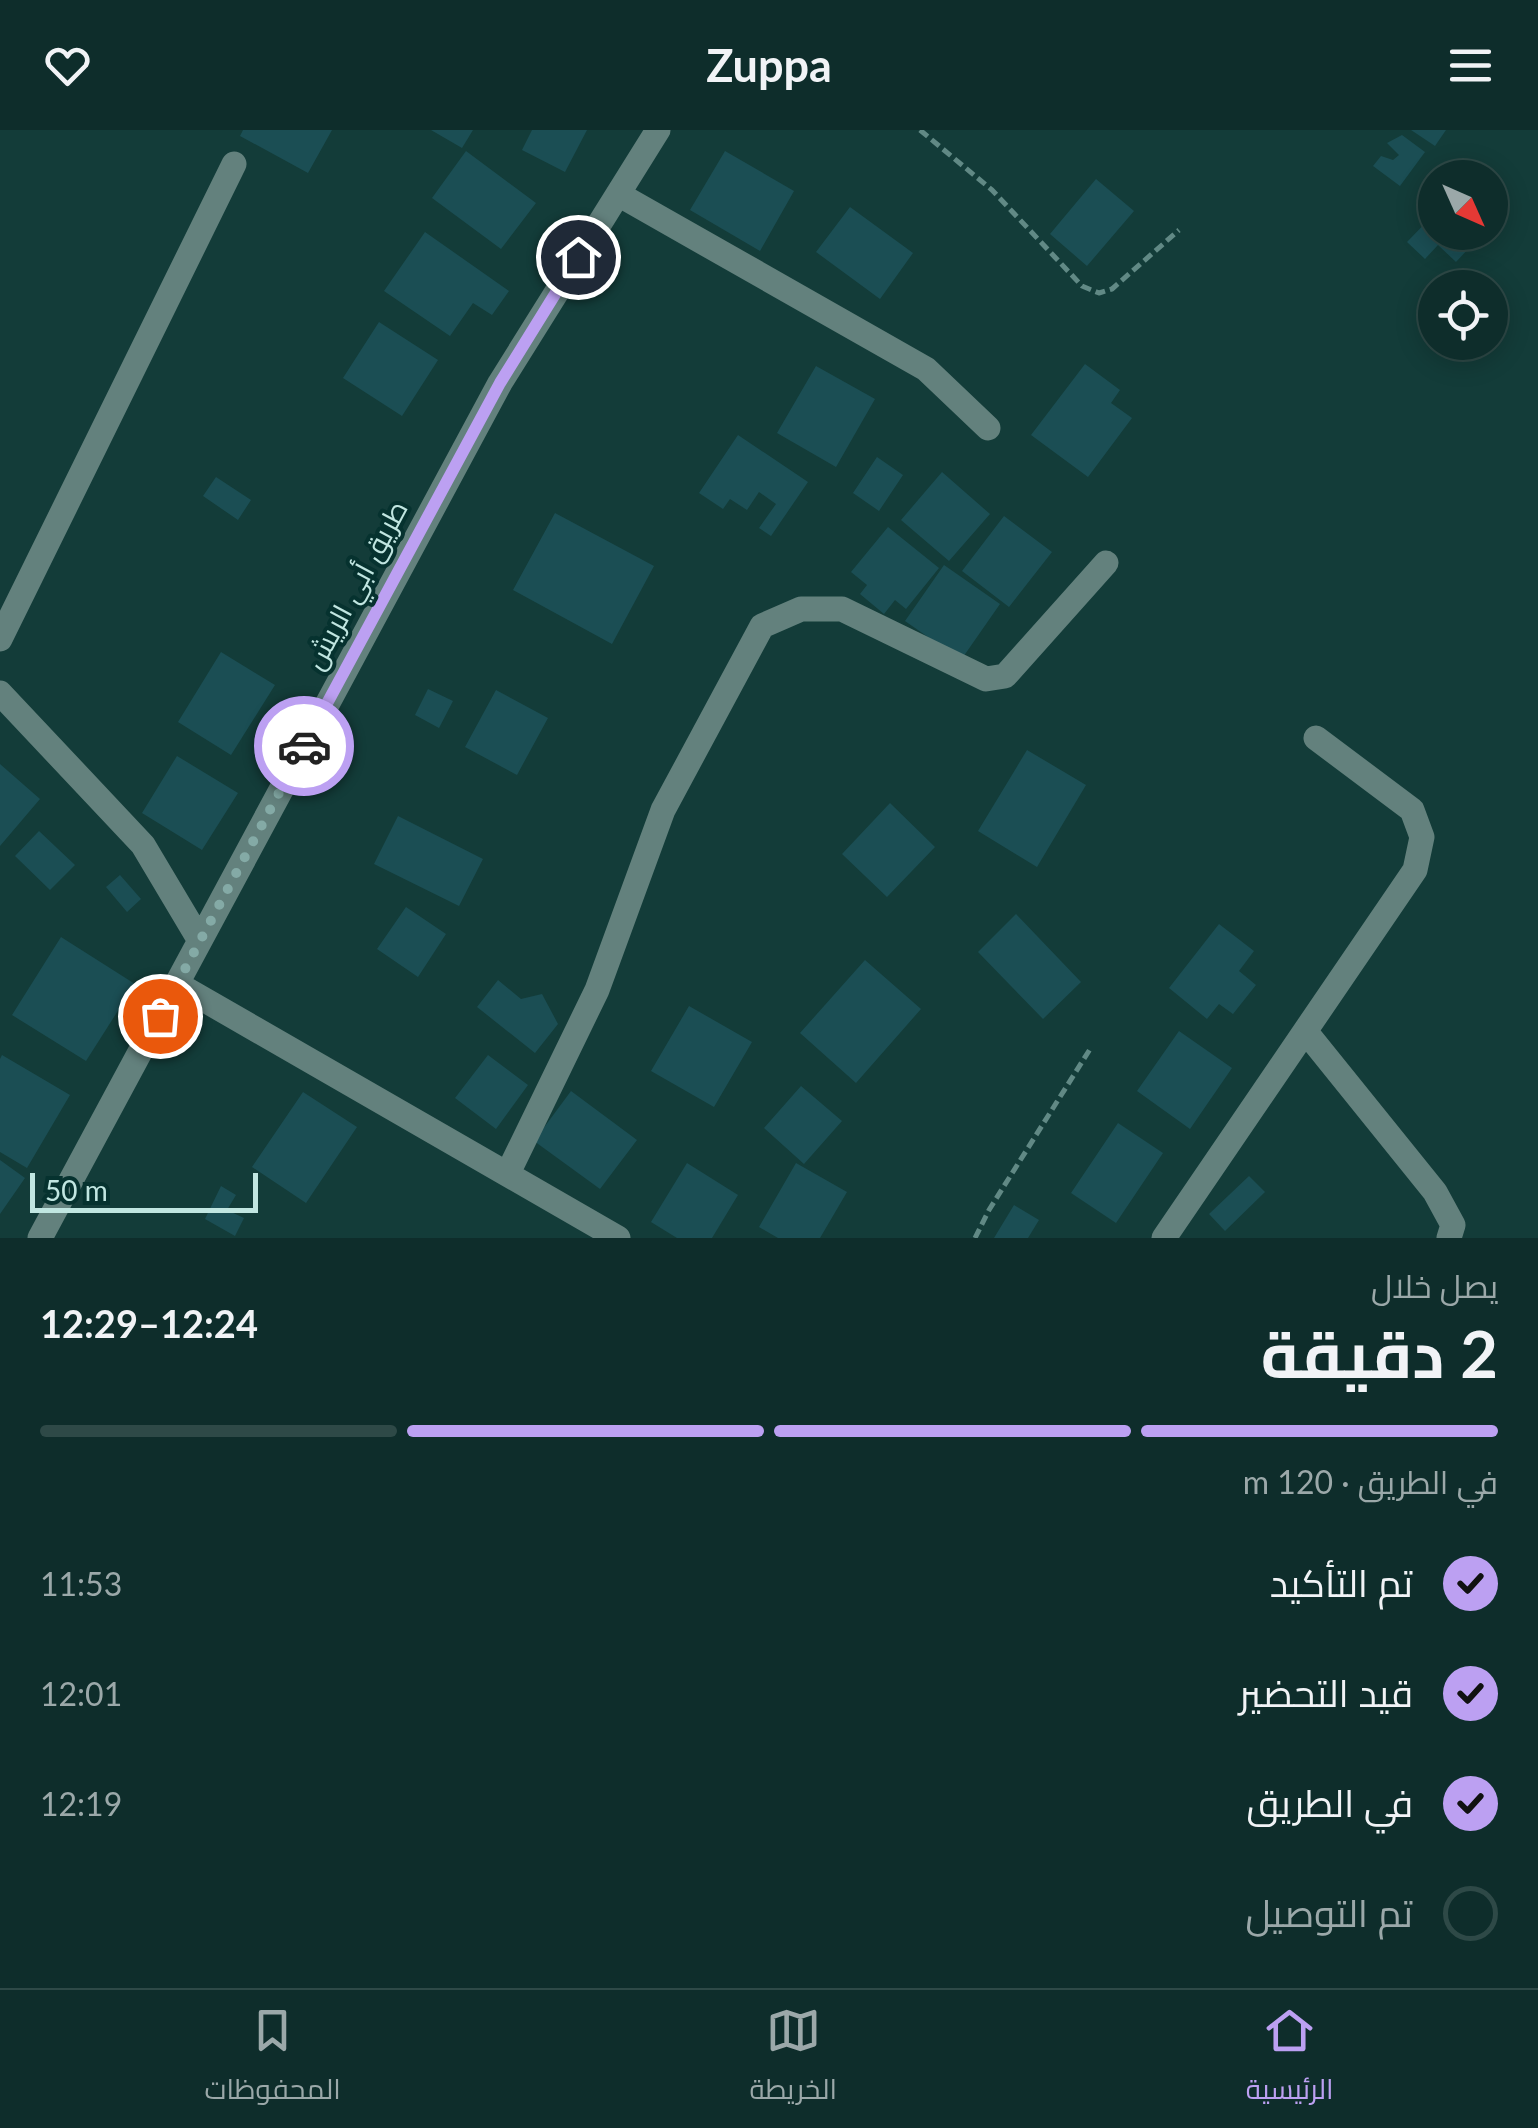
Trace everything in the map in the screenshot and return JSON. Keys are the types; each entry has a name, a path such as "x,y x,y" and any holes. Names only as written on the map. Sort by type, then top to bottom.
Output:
{"street":[{"name":"طريق أبي الريش","path":"40,1238 500,383 658,130"},
{"path":"0,639 234,164"},
{"path":"618,194 926,369 988,428"},
{"path":"508,1173 597,990 663,810 762,626 800,608 842,610 986,679 1005,676 1106,563"},
{"path":"0,693 143,845 199,940"},
{"path":"1164,1238 1415,870 1422,837 1412,810 1316,738"},
{"path":"177,984 618,1238"},
{"path":"1306,1032 1435,1192 1453,1224 1449,1238"}],"path":[{"path":"920,130 992,190 1082,286 1099,293 1112,289 1180,230"},
{"path":"975,1238 1092,1046"}],"building":[{"path":"243,130 332,130 308,173 240,136"},
{"path":"431,130 473,130 462,148"},
{"path":"532,130 587,130 565,172 522,150"},
{"path":"1411,130 1446,130 1435,146"},
{"path":"1402,135 1425,152 1400,186 1373,166 1381,156 1393,160 1399,155 1387,143"},
{"path":"466,151 536,203 501,249 432,198"},
{"path":"725,151 794,191 760,251 690,210"},
{"path":"1096,179 1134,211 1087,266 1050,234"},
{"path":"850,207 913,253 880,299 816,252"},
{"path":"1418,231 1418,250 1433,250 1425,259 1407,242"},
{"path":"425,232 509,291 492,315 473,303 450,336 384,291"},
{"path":"1443,250 1467,250 1456,262"},
{"path":"379,322 438,360 402,416 343,378"},
{"path":"1085,364 1120,390 1111,403 1132,418 1088,477 1031,435"},
{"path":"816,366 875,399 836,467 777,433"},
{"path":"738,435 808,482 771,536 759,528 776,504 759,492 747,510 730,499 723,509 699,493"},
{"path":"877,457 903,475 879,511 853,493"},
{"path":"942,472 990,514 949,561 901,520"},
{"path":"216,477 251,500 238,520 203,496"},
{"path":"555,513 654,566 612,644 513,590"},
{"path":"1004,516 1052,552 1009,607 962,571"},
{"path":"888,527 939,568 906,609 895,600 884,614 860,594 867,585 851,572"},
{"path":"944,565 1000,604 961,660 905,621"},
{"path":"221,652 275,685 231,755 178,722"},
{"path":"428,689 453,701 439,728 415,715"},
{"path":"496,690 548,718 517,775 465,747"},
{"path":"1027,750 1086,785 1037,867 978,831"},
{"path":"177,756 238,793 202,850 142,813"},
{"path":"0,764 40,799 0,846"},
{"path":"890,803 935,847 887,897 842,854"},
{"path":"398,816 483,859 459,906 374,864"},
{"path":"39,831 75,865 50,890 15,856"},
{"path":"120,875 141,899 127,912 106,887"},
{"path":"406,907 446,934 418,977 377,949"},
{"path":"1016,914 1081,982 1043,1019 978,952"},
{"path":"1219,924 1254,951 1239,971 1256,985 1233,1014 1219,1004 1207,1019 1169,988"},
{"path":"61,937 135,984 86,1061 12,1015"},
{"path":"865,960 921,1009 856,1083 800,1033"},
{"path":"498,980 521,999 542,994 558,1024 535,1053 477,1007"},
{"path":"689,1006 752,1042 714,1107 651,1071"},
{"path":"1179,1031 1232,1068 1190,1129 1137,1091"},
{"path":"2,1055 70,1095 27,1168 0,1152"},
{"path":"488,1055 528,1085 496,1129 455,1098"},
{"path":"801,1086 842,1121 804,1164 764,1128"},
{"path":"571,1091 637,1140 600,1189 534,1141"},
{"path":"303,1092 357,1127 306,1203 252,1167"},
{"path":"1118,1123 1163,1153 1116,1223 1071,1193"},
{"path":"0,1160 25,1178 0,1214"},
{"path":"687,1163 738,1195 712,1238 677,1238 651,1222"},
{"path":"796,1163 847,1192 820,1238 778,1238 759,1227"},
{"path":"1249,1176 1265,1192 1225,1231 1209,1214"},
{"path":"221,1186 236,1195 227,1210 244,1218 235,1236 205,1219"},
{"path":"1014,1205 1039,1220 1028,1238 994,1238"}],"way so far":[{"path":"160,1016 304,746"}],"route":[{"path":"304,746 500,383 578,257"}]}
